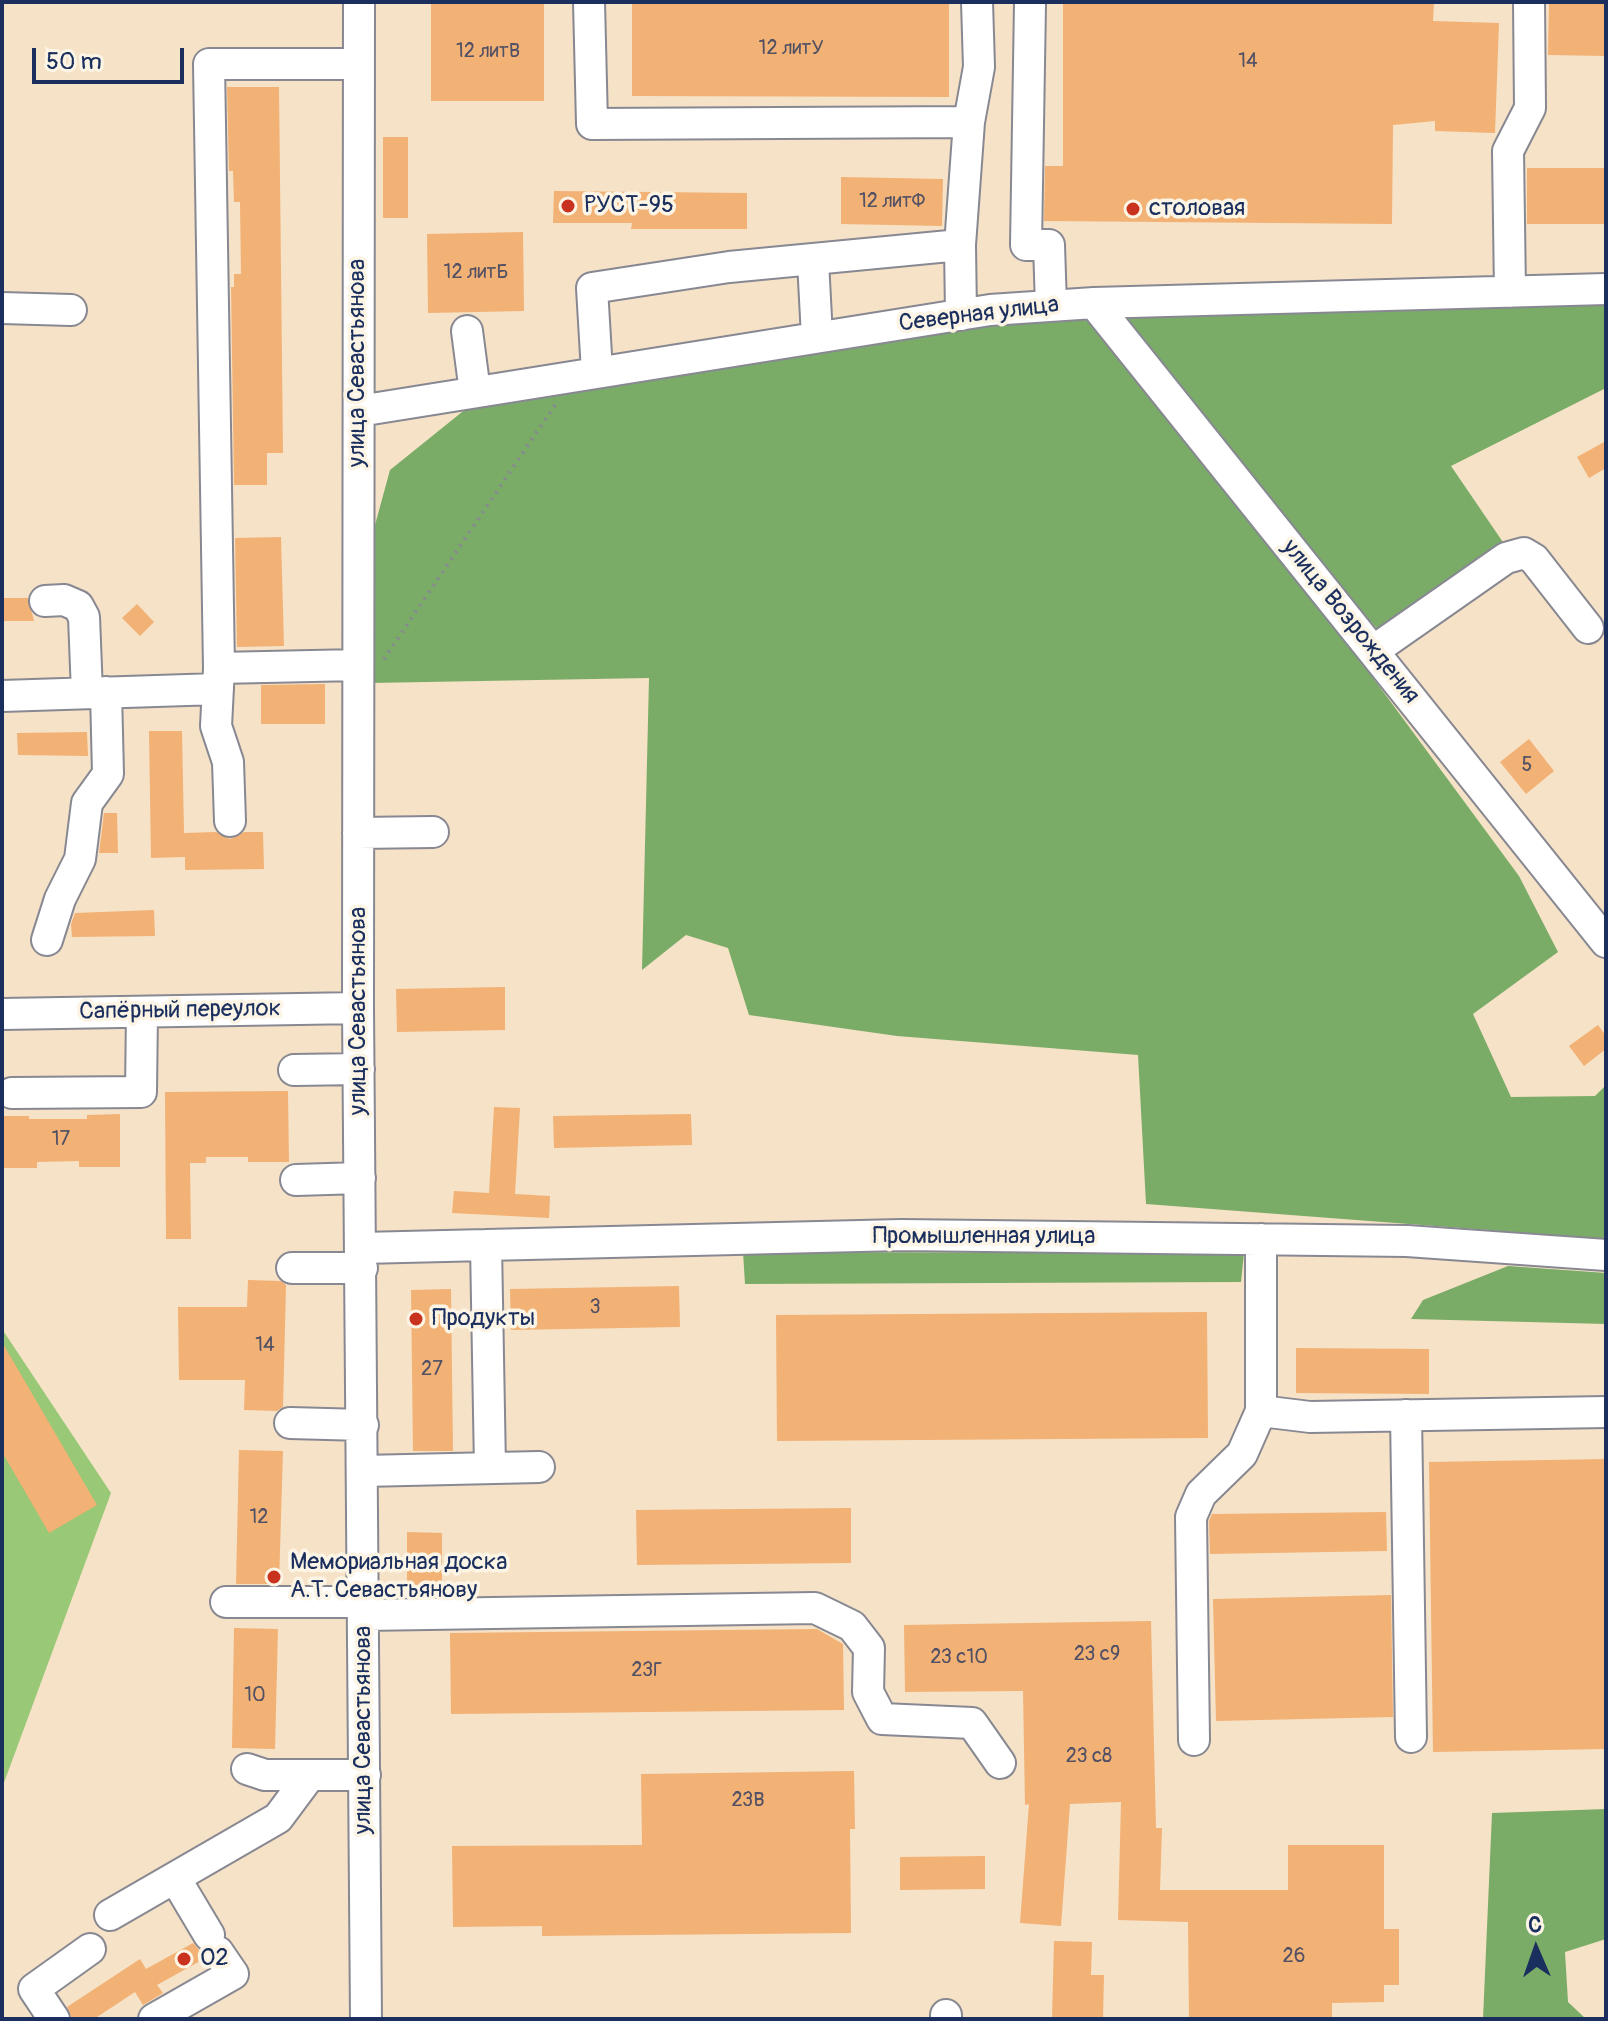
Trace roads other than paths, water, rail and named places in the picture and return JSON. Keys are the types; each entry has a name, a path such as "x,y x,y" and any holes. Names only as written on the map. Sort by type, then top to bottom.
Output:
{"street":[{"name":"улица Севастьянова","path":"359,2 358,1008 366,2019"},
{"path":"589,2 592,124 969,122"},
{"path":"961,315 960,245 969,122 979,67 977,2"},
{"path":"1510,292 1508,151 1530,108 1529,2"},
{"path":"1030,4 1026,245 1049,245 1051,306"},
{"path":"230,821 228,762 216,726 218,678 209,64 358,64"},
{"path":"586,374 592,288 729,267 960,245"},
{"path":"813,261 817,337"},
{"name":"Северная улица","path":"359,411 961,315 1051,306 1606,289"},
{"name":"улица Возрождения","path":"1094,303 1606,942"},
{"path":"2,308 71,310"},
{"path":"467,331 475,392"},
{"path":"1373,651 1506,558 1524,553 1534,559 1588,628"},
{"path":"45,601 64,600 78,606 84,617 108,774 87,803 80,859 60,899 47,940"},
{"path":"2,696 97,693 218,678 358,673"},
{"path":"358,833 433,832"},
{"name":"Сапёрный переулок","path":"2,1014 358,1008"},
{"path":"12,1093 141,1092 142,1012"},
{"path":"294,1070 359,1069"},
{"path":"296,1180 360,1178"},
{"name":"Промышленная улица","path":"292,1268 486,1245 901,1235 1407,1241 1606,1255"},
{"path":"1194,1740 1191,1517 1201,1494 1242,1454 1261,1411 1261,1239"},
{"path":"486,1245 490,1468"},
{"path":"1261,1411 1310,1417 1606,1412"},
{"path":"1406,1415 1411,1737"},
{"path":"290,1423 363,1425"},
{"path":"363,1471 539,1467"},
{"path":"226,1602 364,1609 815,1608 852,1626 869,1648 868,1692 882,1719 972,1723 1000,1763"},
{"path":"247,1769 265,1775 365,1775"},
{"path":"110,1915 278,1818 310,1775"},
{"path":"154,2019 233,1974 175,1878"},
{"path":"54,2019 34,1989 90,1949"}],"place":[{"name":"РУСТ-95","path":"568,206"},
{"name":"столовая","path":"1133,209"},
{"name":"Продукты","path":"416,1319"},
{"name":"Мемориальная доска А.Т. Севастьянову","path":"274,1577"},
{"name":"O2","path":"184,1959"}]}
